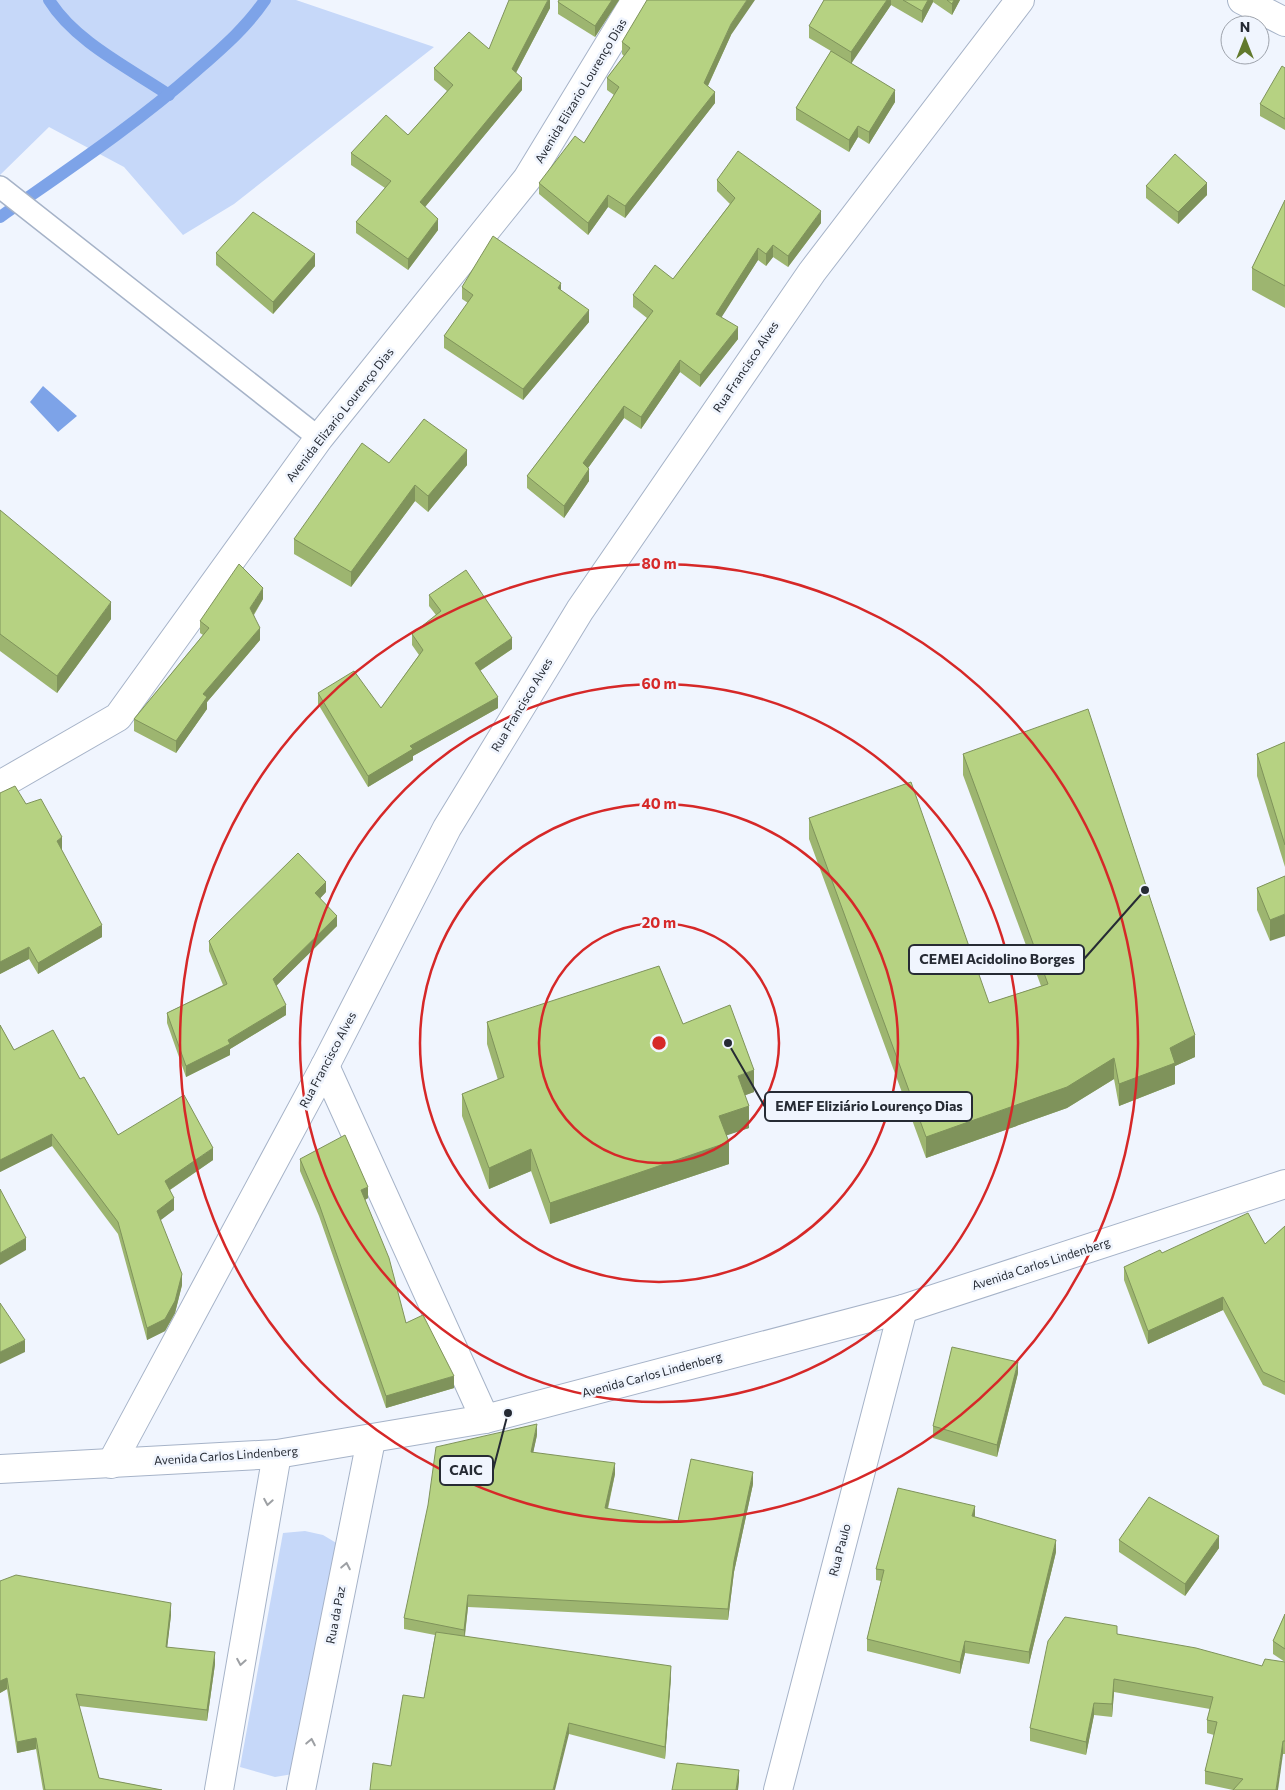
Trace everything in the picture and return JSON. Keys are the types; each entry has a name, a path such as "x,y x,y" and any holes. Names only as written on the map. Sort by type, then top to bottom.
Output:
{"street":[{"name":"Avenida Elizario Lourenço Dias","path":"0,786 118,717 319,438 527,179 636,0"},
{"name":"Rua Francisco Alves","path":"111,1464 325,1066 448,828 580,610 812,272 1020,0"},
{"path":"1242,0 1285,22"},
{"path":"325,1066 485,1419"},
{"name":"Avenida Carlos Lindenberg","path":"0,1469 277,1454 371,1440 485,1419 903,1309 1285,1184"},
{"name":"Rua Paulo","path":"778,1790 903,1309"},
{"name":"Rua da Paz","path":"302,1790 371,1440"},
{"path":"224,1789 277,1454"}],"lane":[{"path":"0,187 319,438"}],"shaded area":[{"path":"0,0 296,0 434,47 234,204 183,235 124,167 49,127 0,175"},
{"path":"305,1531 323,1535 338,1544 293,1774 275,1777 240,1767 283,1533"}],"water":[{"path":"43,386 77,416 58,432 30,402"}],"building":[{"path":"509,0 548,0 512,69 522,78 420,202 438,219 408,259 356,222 391,181 351,153 386,115 408,135 453,85 434,68 469,32 489,49"},
{"path":"559,0 612,0 595,26 558,2"},
{"path":"647,0 747,0 731,24 704,83 715,92 625,206 608,195 588,223 539,183 575,136 584,143 619,87 607,78 630,48 622,42"},
{"path":"824,0 887,0 851,52 809,26"},
{"path":"903,0 928,0 922,11"},
{"path":"831,51 895,90 869,132 858,126 849,140 796,108"},
{"path":"1282,66 1285,68 1285,119 1260,104"},
{"path":"738,151 821,211 788,256 773,245 766,254 758,248 716,314 738,327 700,375 680,360 641,417 624,406 583,463 589,469 564,506 527,476 653,311 633,295 655,265 673,279 735,198 717,180"},
{"path":"1175,154 1207,183 1178,212 1146,186"},
{"path":"1285,200 1285,286 1252,268"},
{"path":"253,212 315,254 273,302 216,253"},
{"path":"493,236 561,283 558,288 589,310 523,389 444,336 473,295 462,287"},
{"path":"424,419 467,450 428,496 415,485 351,572 294,539 362,443 389,463"},
{"path":"0,510 111,602 57,676 0,634"},
{"path":"239,564 263,588 250,608 260,628 203,694 207,697 176,741 134,719 209,628 200,621"},
{"path":"466,570 512,638 475,663 498,697 410,746 413,749 368,776 318,693 354,671 381,708 423,650 412,634 441,611 429,595"},
{"path":"1088,709 1195,1035 1170,1048 1175,1063 1119,1084 1114,1058 1067,1087 926,1137 809,818 911,782 989,1003 1048,984 963,754"},
{"path":"1285,742 1285,845 1257,754"},
{"path":"15,786 26,804 41,799 62,837 57,841 102,925 38,963 29,947 0,962 0,793"},
{"path":"298,853 326,882 315,893 337,916 273,979 286,1005 228,1040 230,1044 186,1066 167,1013 227,984 209,941"},
{"path":"1285,876 1285,914 1270,920 1257,888"},
{"path":"659,966 683,1024 730,1005 754,1070 738,1076 749,1106 719,1116 729,1142 550,1203 531,1149 489,1168 462,1094 504,1077 487,1022"},
{"path":"0,1025 14,1050 53,1030 80,1079 84,1077 118,1135 184,1095 213,1148 165,1181 174,1198 157,1211 182,1274 175,1301 165,1319 147,1328 118,1222 52,1134 0,1160"},
{"path":"345,1135 368,1187 361,1190 389,1258 406,1323 423,1315 454,1376 386,1396 319,1204 300,1159"},
{"path":"0,1189 26,1238 0,1253"},
{"path":"1248,1213 1265,1244 1285,1226 1285,1382 1263,1372 1223,1297 1148,1331 1124,1267 1160,1250 1162,1253"},
{"path":"0,1303 25,1340 0,1352"},
{"path":"952,1347 1018,1362 997,1445 933,1426"},
{"path":"537,1424 531,1452 615,1463 605,1508 678,1521 691,1459 753,1472 734,1561 728,1609 468,1595 464,1630 404,1618 428,1505 436,1447"},
{"path":"898,1488 975,1506 972,1516 1056,1540 1029,1652 965,1641 960,1662 867,1639 884,1570 876,1569"},
{"path":"1149,1497 1219,1536 1185,1584 1119,1540"},
{"path":"16,1575 171,1603 166,1647 215,1652 207,1710 76,1694 99,1778 162,1790 45,1790 36,1738 17,1742 7,1678 0,1681 0,1581"},
{"path":"1285,1614 1285,1649 1273,1641"},
{"path":"1065,1617 1117,1626 1117,1634 1196,1648 1262,1666 1265,1659 1285,1662 1285,1741 1283,1741 1276,1790 1233,1790 1243,1779 1205,1771 1217,1722 1207,1720 1213,1697 1114,1679 1112,1704 1094,1703 1086,1742 1030,1728 1048,1641"},
{"path":"436,1632 671,1666 665,1747 569,1723 553,1790 370,1790 373,1763 391,1766 403,1695 424,1698"},
{"path":"677,1763 739,1770 736,1790 672,1790"}],"waterway":[{"path":"49,0 60,15 87,41 169,95"},
{"path":"0,217 100,147 173,91 233,38 265,0"}],"place":[{"name":"CEMEI Acidolino Borges","path":"1145,890"},
{"name":"EMEF Eliziário Lourenço Dias","path":"728,1043"},
{"name":"CAIC","path":"508,1413"}]}
